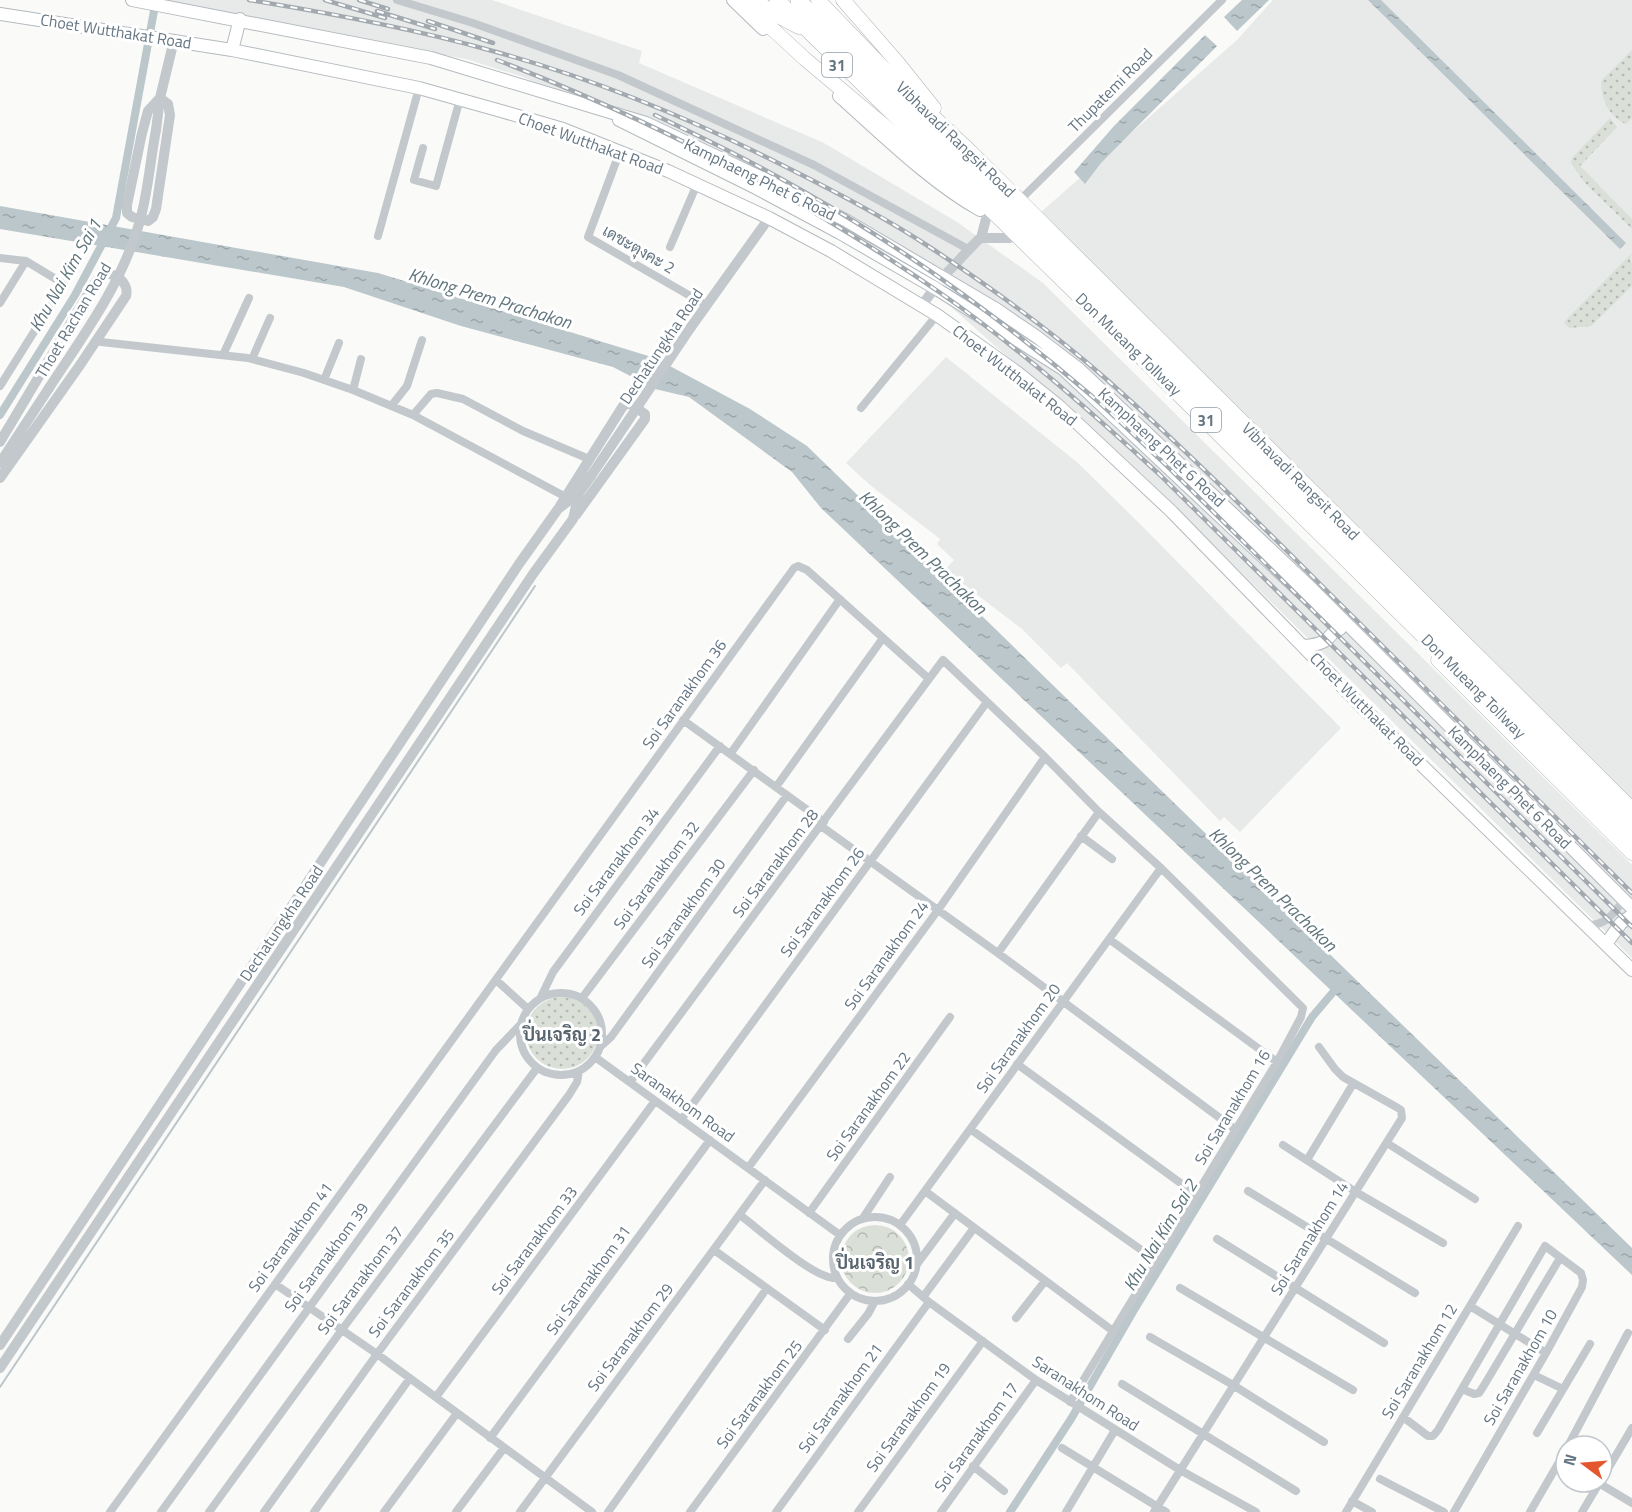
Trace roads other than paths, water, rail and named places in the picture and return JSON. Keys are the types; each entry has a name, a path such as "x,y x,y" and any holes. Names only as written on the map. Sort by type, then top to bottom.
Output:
{"highway":[{"path":"741,0 805,59 961,190"},
{"path":"755,0 799,27"},
{"name":"Vibhavadi Rangsit Road","path":"772,0 928,154 983,212 1632,852"},
{"name":"Don Mueang Tollway","path":"777,0 1128,343 1632,842"},
{"name":"Don Mueang Tollway","path":"798,0 1128,324 1632,826"},
{"name":"Vibhavadi Rangsit Road","path":"818,0 904,89 971,152 1632,809"},
{"path":"843,0 971,152"}],"main road":[{"name":"Kamphaeng Phet 6 Road","path":"132,0 240,19 431,58 514,81 646,123 847,221 943,277 1037,337 1087,377 1306,583 1626,906 1632,915"},
{"name":"Vibhavadi Rangsit Road","path":"733,0 780,44 938,181 983,212"},
{"name":"Choet Wutthakat Road","path":"0,14 232,50 419,88 460,99 554,126 620,151 697,184 831,250 937,315 1018,373 1060,407 1172,512 1387,731 1632,970"},
{"path":"232,50 240,19"},
{"name":"Kamphaeng Phet 6 Road","path":"603,111 756,188 935,288 1063,369 1337,625 1546,835 1626,906"},
{"path":"1304,646 1325,642 1333,634 1337,625"},
{"path":"1606,944 1621,923 1632,915"}],"street":[{"path":"397,0 473,23 501,35 618,75 787,152 975,244 1010,238"},
{"name":"Thupatemi Road","path":"1019,201 1222,0"},
{"name":"Thoet Rachan Road","path":"0,463 100,310 126,261 139,222 160,98 174,40"},
{"path":"378,236 419,88"},
{"path":"160,98 168,104 170,115 156,210 148,221 132,217 127,213 127,205 148,111 160,98"},
{"path":"423,148 414,180 436,186 460,99"},
{"name":"เดชะตุงคะ 2","path":"620,151 588,237 706,305"},
{"path":"670,247 697,184"},
{"path":"922,305 943,277 975,244 983,212"},
{"name":"Dechatungkha Road","path":"0,1345 519,564 558,509 579,492 591,476 706,305 769,218"},
{"path":"0,258 26,261 64,284 0,386"},
{"path":"0,303 26,261"},
{"path":"0,442 94,284 102,276 110,275 125,283 128,290 126,296 0,478"},
{"path":"223,355 249,298"},
{"path":"861,408 937,315"},
{"path":"252,359 270,318"},
{"path":"392,405 407,387 422,340"},
{"path":"101,342 252,359 324,380 413,415 564,496"},
{"path":"324,380 339,343"},
{"path":"353,390 361,359"},
{"path":"413,415 431,394 437,393 463,399 523,431 589,459"},
{"path":"558,509 564,496 626,403 629,403 645,414 645,419 573,519"},
{"name":"Dechatungkha Road","path":"0,1368 533,574 573,519 579,492"},
{"name":"Soi Saranakhom 36","path":"496,981 794,568 803,567 928,678"},
{"path":"731,753 840,599"},
{"path":"776,787 883,638"},
{"name":"Soi Saranakhom 28","path":"630,1082 943,660 987,702"},
{"path":"987,702 1046,757 1099,812 1161,868"},
{"name":"Soi Saranakhom 26","path":"681,1120 987,702"},
{"path":"683,720 754,770 871,861 1236,1130"},
{"name":"Soi Saranakhom 34","path":"541,998 553,972 720,746"},
{"name":"Soi Saranakhom 24","path":"748,1168 938,910 1046,757"},
{"name":"Soi Saranakhom 32","path":"582,998 754,770"},
{"name":"Soi Saranakhom 30","path":"600,1046 611,1037 787,795"},
{"path":"998,953 1099,812"},
{"path":"1081,836 1112,859"},
{"name":"Soi Saranakhom 20","path":"900,1225 1161,868"},
{"name":"Soi Saranakhom 16","path":"1074,1405 1113,1331 1277,1062 1301,1017 1303,1008 1161,868"},
{"path":"1588,926 1602,924 1626,906"},
{"path":"276,932 288,940"},
{"path":"1109,939 1277,1062"},
{"path":"496,981 528,1009"},
{"name":"Soi Saranakhom 41","path":"110,1512 496,981"},
{"path":"561,992 582,998 593,1006 600,1018 602,1032 600,1046 595,1057 579,1071 558,1075 537,1068 522,1048 521,1024 528,1009 541,998 561,992"},
{"name":"Soi Saranakhom 22","path":"809,1213 950,1017"},
{"name":"Soi Saranakhom 39","path":"161,1512 496,1050 521,1024"},
{"name":"Soi Saranakhom 14","path":"1155,1509 1402,1118 1401,1110 1353,1084 1335,1069 1319,1047"},
{"name":"Saranakhom Road","path":"595,1057 840,1235"},
{"path":"1017,1064 1197,1195"},
{"name":"Soi Saranakhom 37","path":"209,1512 340,1331 537,1068"},
{"name":"Soi Saranakhom 35","path":"264,1512 377,1354 569,1095 577,1082 579,1071"},
{"path":"1307,1160 1353,1084"},
{"name":"Soi Saranakhom 33","path":"436,1397 655,1101"},
{"path":"970,1129 1157,1261"},
{"name":"Soi Saranakhom 31","path":"490,1438 710,1140"},
{"path":"1387,1143 1475,1199"},
{"path":"1283,1146 1443,1243"},
{"path":"863,1218 890,1177"},
{"name":"Soi Saranakhom 29","path":"520,1512 765,1180"},
{"path":"925,1191 1113,1331"},
{"path":"1248,1191 1415,1293"},
{"path":"917,1264 916,1249 910,1236 900,1225 882,1218 863,1218 850,1225 840,1235 833,1256 837,1278 850,1294 862,1300 875,1302 888,1299 909,1284 917,1264 955,1213"},
{"path":"740,1215 812,1270 830,1279 837,1278"},
{"path":"84,1219 94,1227"},
{"name":"Soi Saranakhom 12","path":"1346,1512 1518,1226"},
{"name":"Soi Saranakhom 21","path":"776,1512 926,1300 974,1228"},
{"path":"1217,1239 1384,1343"},
{"name":"Soi Saranakhom 10","path":"1454,1512 1582,1287 1581,1273 1545,1246 1500,1325"},
{"path":"714,1250 825,1330"},
{"path":"1462,1389 1473,1394 1479,1393 1560,1258"},
{"path":"1016,1318 1045,1281"},
{"path":"275,1284 340,1331 377,1354 592,1512"},
{"name":"Saranakhom Road","path":"909,1284 926,1300 1074,1405 1242,1509 1256,1512"},
{"path":"608,1512 767,1288"},
{"path":"1180,1288 1353,1390"},
{"name":"Soi Saranakhom 25","path":"690,1512 850,1294"},
{"path":"848,1339 875,1302"},
{"path":"1470,1306 1546,1353"},
{"path":"1403,1417 1420,1432 1433,1436 1500,1325"},
{"path":"1574,1434 1628,1333"},
{"path":"1150,1337 1324,1442"},
{"name":"Soi Saranakhom 19","path":"858,1512 983,1341"},
{"path":"1537,1433 1590,1344"},
{"path":"1534,1374 1563,1389"},
{"path":"314,1512 410,1378"},
{"name":"Soi Saranakhom 17","path":"941,1512 1036,1380"},
{"path":"1122,1384 1296,1491"},
{"path":"384,1512 457,1413"},
{"path":"1614,1458 1632,1428"},
{"path":"1066,1512 1115,1430"},
{"path":"456,1512 504,1448"},
{"path":"1062,1448 1155,1509 1166,1512"},
{"path":"973,1466 1004,1491"},
{"path":"1530,1512 1554,1476"},
{"path":"1380,1479 1444,1512"},
{"path":"1614,1491 1632,1503"},
{"path":"1582,1512 1593,1494"},
{"path":"1352,1501 1372,1512"}],"water":[{"path":"1242,0 1269,0 1237,31 1224,17"},
{"path":"1368,0 1381,0 1626,243 1620,249"},
{"path":"1205,35 1217,46 1101,163 1085,184 1074,172 1114,126"},
{"path":"0,206 378,273 655,358 750,409 807,446 1632,1248 1632,1275 821,508 792,472 689,397 655,389 613,367 461,326 344,287 0,229"}],"waterway":[{"name":"Khu Nai Kim Sai 1","path":"0,415 75,295 116,218 156,0"},
{"path":"0,1387 535,586"},
{"name":"Khu Nai Kim Sai 2","path":"1010,1512 1071,1419 1134,1310 1312,1017 1340,984"}],"railway":[{"path":"249,0 399,28 489,50 566,73 642,101 752,150 860,205 928,246 1041,326 1133,403 1244,508 1632,893"},
{"path":"325,0 385,18"},
{"path":"359,0 388,9"},
{"path":"377,11 435,29"},
{"path":"428,21 493,43"},
{"path":"497,60 612,108 725,163 780,193 887,257 996,334 1159,474 1632,943"},
{"path":"655,115 765,170 839,212 952,286 1059,368 1166,465 1632,927"}],"district":[{"name":"ปิ่นเจริญ 2","path":"562,1034"},
{"name":"ปิ่นเจริญ 1","path":"875,1262"}],"water label":[{"name":"Khlong Prem Prachakon","path":"490,298"},
{"name":"Khlong Prem Prachakon","path":"923,552"},
{"name":"Khlong Prem Prachakon","path":"1273,889"}]}
